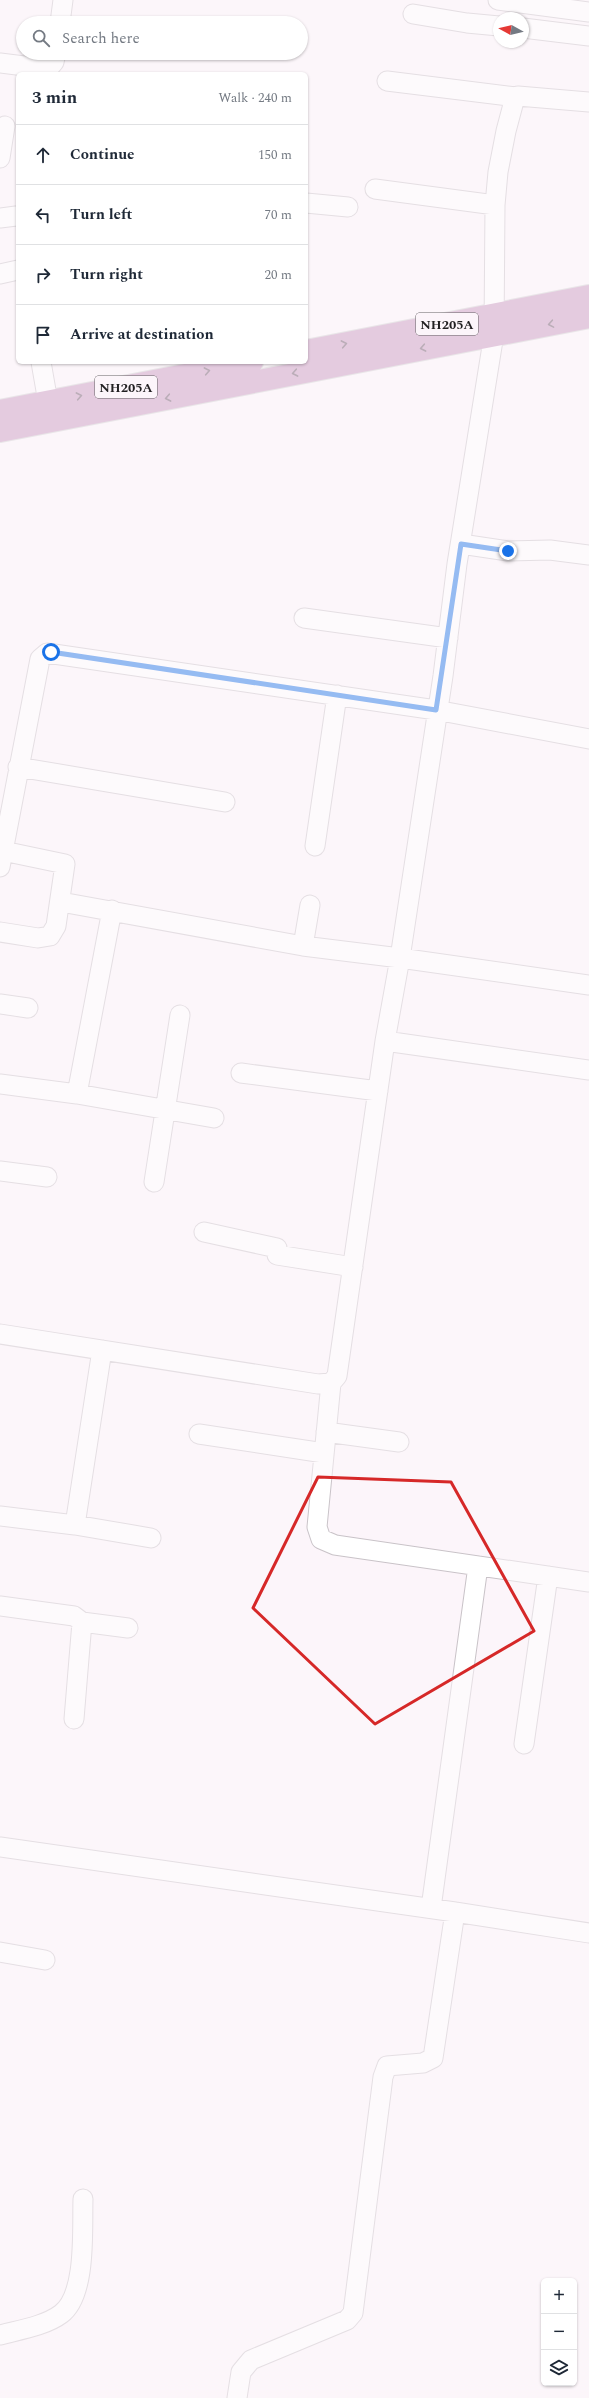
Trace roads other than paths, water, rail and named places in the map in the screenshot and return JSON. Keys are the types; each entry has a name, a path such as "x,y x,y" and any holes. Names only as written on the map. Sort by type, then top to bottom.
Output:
{"highway":[{"name":"NH205A","path":"0,431 495,324 589,296"},
{"name":"NH205A","path":"308,351 495,324 589,317"},
{"name":"NH205A","path":"0,411 242,364"}],"street":[{"path":"61,16 63,0"},
{"path":"498,0 535,2 589,12"},
{"path":"413,14 467,23 493,25"},
{"path":"529,29 589,36"},
{"path":"0,63 48,69 54,60"},
{"path":"387,82 516,97 524,95 589,102"},
{"path":"516,97 502,151 495,205 495,324 400,958 385,1041 339,1369 337,1376 331,1384 317,1528 320,1539 335,1545 589,1582"},
{"path":"0,158 5,126"},
{"path":"375,189 495,205"},
{"path":"308,203 348,207"},
{"path":"0,274 16,270"},
{"path":"41,364 48,402"},
{"path":"461,544 508,551 550,550 589,555"},
{"path":"304,618 448,638"},
{"path":"0,932 38,938 50,936 56,926 61,902 65,864 1,859 40,659 47,652 436,710 589,739"},
{"path":"315,846 337,695"},
{"path":"18,767 225,802"},
{"path":"61,902 112,910 303,946 400,958 589,985"},
{"path":"303,946 310,905"},
{"path":"77,1094 112,910"},
{"path":"0,1004 28,1008"},
{"path":"154,1182 180,1015"},
{"path":"385,1041 589,1070"},
{"path":"241,1073 378,1091"},
{"path":"0,1084 77,1094 214,1118"},
{"path":"0,1171 47,1177"},
{"path":"204,1232 277,1248 277,1255 353,1267"},
{"path":"0,1334 249,1375 318,1384 331,1384"},
{"path":"75,1525 102,1350"},
{"path":"326,1432 399,1442"},
{"path":"199,1434 324,1454"},
{"path":"0,1516 75,1525 151,1538"},
{"path":"431,1908 478,1566"},
{"path":"524,1744 548,1576"},
{"path":"0,1606 74,1616 82,1622 128,1628"},
{"path":"74,1719 82,1622"},
{"path":"0,1847 431,1908 589,1933"},
{"path":"237,2398 241,2372 251,2360 347,2320 353,2313 384,2070 393,2064 423,2063 433,2058 455,1912"},
{"path":"0,1952 45,1960"},
{"path":"0,2335 46,2321 61,2314 68,2307 76,2292 80,2271 83,2199"}]}
